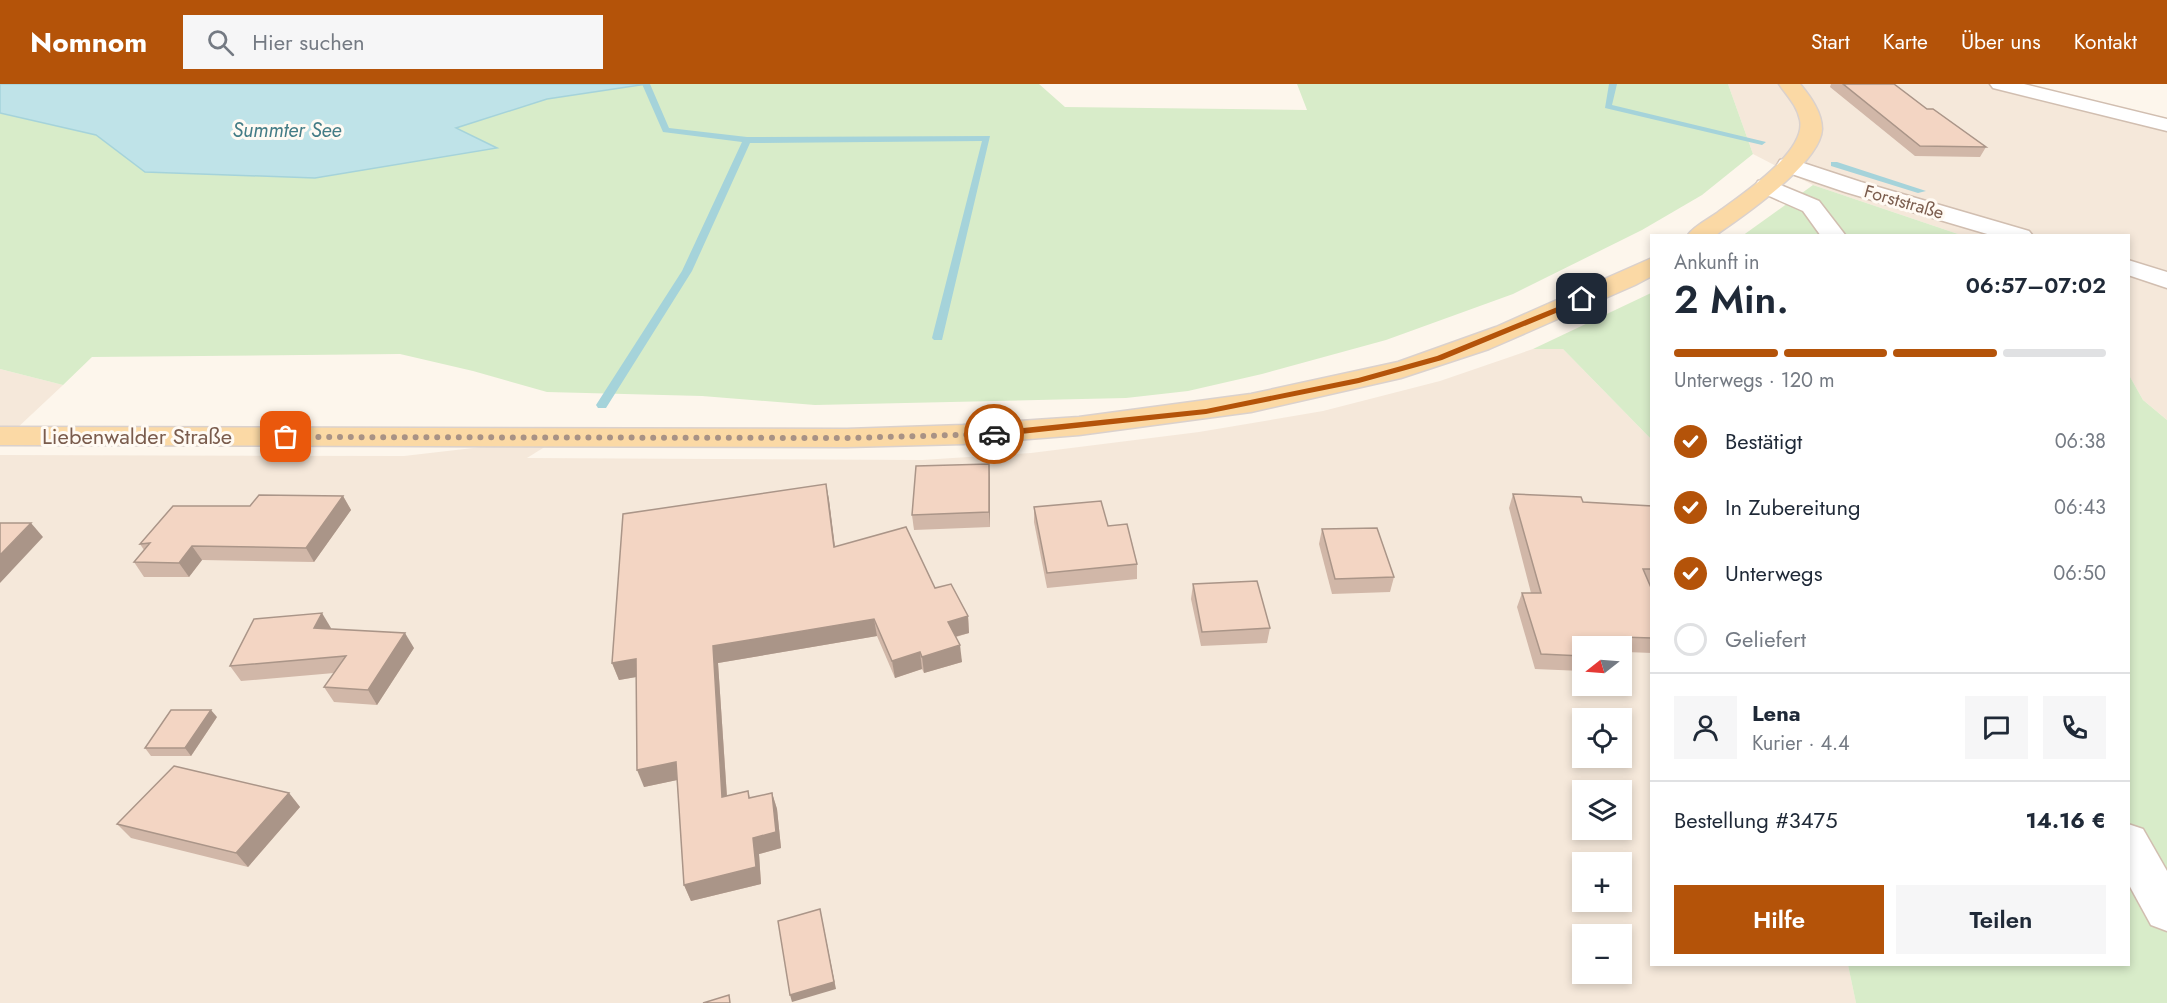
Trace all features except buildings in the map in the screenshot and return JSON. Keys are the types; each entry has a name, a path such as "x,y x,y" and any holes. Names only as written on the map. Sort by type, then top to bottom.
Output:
{"main road":[{"path":"1702,234 1766,186 1804,147 1811,132 1809,115 1789,84"},
{"name":"Liebenwalder Straße","path":"0,436 933,437 1040,430 1206,411 1359,380 1439,358 1553,312 1650,266"}],"street":[{"path":"2000,84 2167,125"},
{"name":"Forststraße","path":"1788,165 1853,187 2014,234"},
{"path":"1766,186 1811,206 1832,234"},
{"path":"2130,266 2167,262"},
{"path":"2130,267 2167,280"},
{"path":"2130,846 2167,911"}],"shaded area":[{"path":"1728,84 2022,84 2167,119 2167,420 2143,400 2130,377 2130,234 1958,234 1813,185 1753,154"},
{"path":"1533,349 1563,349 1650,438 1650,966 1848,966 1856,1003 0,1003 0,455 404,456 559,438 527,458 922,460 1031,453 1199,432 1323,411 1440,381"},
{"path":"0,369 63,385 0,444"}],"green space":[{"path":"647,84 1039,84 1065,107 1307,110 1297,84 1728,84 1753,154 1702,195 1642,230 1513,294 1386,340 1262,374 1188,391 1126,398 815,405 702,396 547,392 473,371 400,354 92,357 63,385 0,369 0,113 96,135 145,172 496,148 455,128 547,99"},
{"path":"1813,185 1958,234 1745,234"},
{"path":"1650,293 1650,438 1563,349 1533,349"},
{"path":"2130,377 2143,400 2167,420 2167,1003 1856,1003 1848,966 2130,966"}],"water":[{"name":"Summter See","path":"0,84 647,84 547,99 456,128 497,148 315,178 145,172 96,135 0,113"}],"waterway":[{"path":"646,84 666,130 747,140"},
{"path":"1613,84 1608,106 1762,142"},
{"path":"747,140 987,138 938,338"},
{"path":"602,405 687,271 747,140"},
{"path":"1834,164 1921,191"}],"way so far":[{"path":"286,437 847,438 994,434"}],"route":[{"path":"994,434 1206,411 1359,380 1439,358 1502,334 1582,299"}]}
